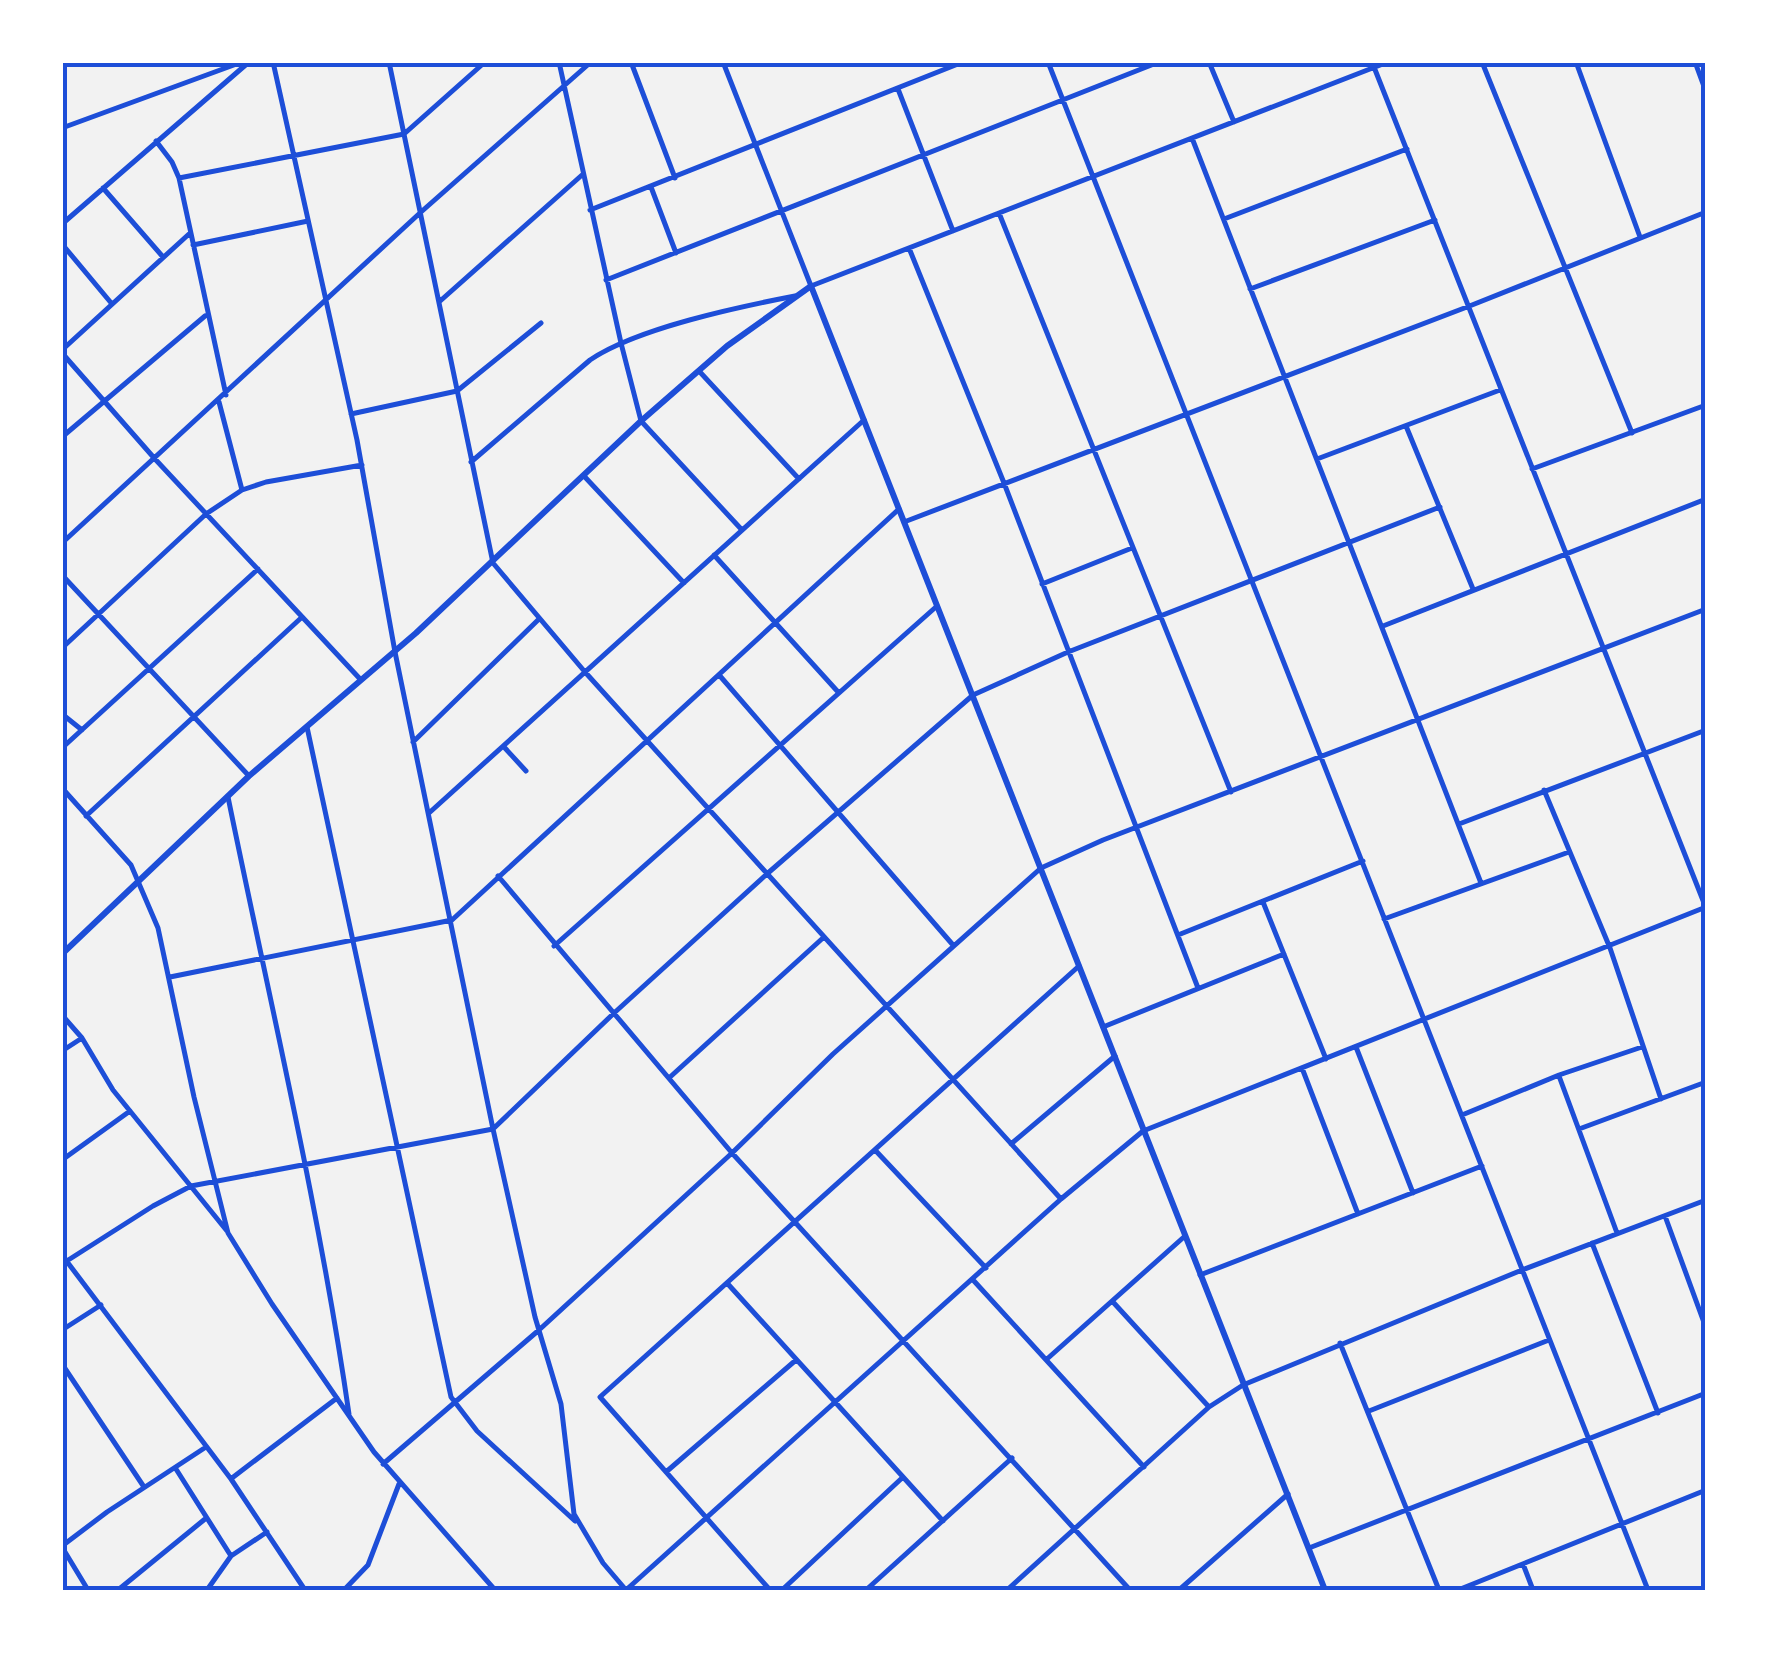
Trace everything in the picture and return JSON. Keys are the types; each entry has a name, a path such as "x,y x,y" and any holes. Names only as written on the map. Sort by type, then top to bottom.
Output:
{"street":[{"path":"62,128 246,62"},
{"path":"62,224 246,62"},
{"path":"273,62 352,414 395,652 494,1129 539,1330 561,1404 576,1522"},
{"path":"389,62 493,563 585,672 1061,1199"},
{"path":"179,178 404,134 484,62"},
{"path":"559,62 606,280 642,420 742,530"},
{"path":"62,543 421,212 591,62"},
{"path":"630,62 675,178"},
{"path":"723,62 1325,1590"},
{"path":"590,210 963,62"},
{"path":"1048,62 1648,1590"},
{"path":"606,280 1159,62"},
{"path":"1210,62 1234,122"},
{"path":"62,954 249,776 395,652 642,420 698,370 798,295 812,286 1388,62"},
{"path":"1482,62 1632,433"},
{"path":"1576,62 1640,237"},
{"path":"1694,62 1706,92"},
{"path":"307,727 454,1403 477,1431 576,1522 626,1590 1061,1199 1142,1131 1705,907 1373,65"},
{"path":"898,89 954,231"},
{"path":"1192,138 1481,884"},
{"path":"156,141 179,178 226,395"},
{"path":"1224,219 1406,149"},
{"path":"439,302 582,175"},
{"path":"651,187 676,252"},
{"path":"103,188 162,257"},
{"path":"904,522 1706,212"},
{"path":"999,213 1232,792"},
{"path":"1250,289 1435,220"},
{"path":"192,245 308,222"},
{"path":"190,234 62,351 206,514 362,680"},
{"path":"62,244 112,304"},
{"path":"909,248 1004,483 1198,988"},
{"path":"471,462 590,360 621,343 718,313 798,295"},
{"path":"62,437 206,315"},
{"path":"352,414 457,391 541,323"},
{"path":"698,370 800,479"},
{"path":"1316,459 1500,390"},
{"path":"219,402 242,490"},
{"path":"1532,469 1706,405"},
{"path":"428,814 864,420"},
{"path":"1406,426 1473,589"},
{"path":"62,648 206,514 242,490 362,465"},
{"path":"584,476 684,583"},
{"path":"1383,626 1706,499"},
{"path":"293,1590 302,1588 231,1479 64,1260 191,1186 494,1129 768,873 973,695 1068,652 1440,506"},
{"path":"170,977 452,920 898,509"},
{"path":"1042,584 1132,548"},
{"path":"714,556 839,692"},
{"path":"62,748 258,569"},
{"path":"62,574 249,776"},
{"path":"554,946 938,606"},
{"path":"383,1464 539,1330 886,1006 1041,868 1418,717 1706,609"},
{"path":"86,816 302,618"},
{"path":"413,742 539,619"},
{"path":"720,676 953,945"},
{"path":"62,714 82,730"},
{"path":"1459,824 1706,730"},
{"path":"504,747 526,771"},
{"path":"62,788 131,864 158,928 228,1233"},
{"path":"1544,790 1610,948 1662,1099"},
{"path":"228,796 306,1165 349,1418"},
{"path":"1384,920 1568,852"},
{"path":"1178,936 1362,862"},
{"path":"498,876 732,1153 1130,1590"},
{"path":"1263,902 1326,1059"},
{"path":"670,1078 824,937"},
{"path":"1102,1027 1284,954"},
{"path":"770,1590 600,1397 1079,966"},
{"path":"62,1014 82,1038 105,1078 228,1233 272,1304 383,1464 495,1590"},
{"path":"62,1051 82,1038"},
{"path":"1356,1046 1413,1193"},
{"path":"1462,1115 1559,1075 1643,1047"},
{"path":"1012,1144 1115,1056"},
{"path":"1302,1068 1358,1214"},
{"path":"1559,1075 1617,1233"},
{"path":"1579,1128 1706,1082"},
{"path":"62,1160 130,1110"},
{"path":"874,1150 986,1268"},
{"path":"1200,1275 1482,1166"},
{"path":"1007,1590 1209,1406 1243,1384 1592,1242 1706,1200"},
{"path":"1665,1216 1706,1328"},
{"path":"1046,1359 1185,1236"},
{"path":"1592,1242 1658,1413"},
{"path":"973,1280 1144,1467"},
{"path":"727,1284 943,1521"},
{"path":"1112,1301 1209,1406"},
{"path":"62,1330 100,1305"},
{"path":"1368,1411 1549,1340"},
{"path":"1340,1343 1439,1590"},
{"path":"666,1472 796,1360"},
{"path":"62,1364 144,1486"},
{"path":"1309,1548 1706,1393"},
{"path":"231,1479 337,1398"},
{"path":"88,1590 62,1547 144,1486 206,1447"},
{"path":"866,1590 1012,1458"},
{"path":"176,1468 230,1556"},
{"path":"782,1590 902,1478"},
{"path":"344,1590 368,1565 400,1484"},
{"path":"1458,1590 1706,1490"},
{"path":"1179,1590 1288,1494"},
{"path":"118,1590 205,1520"},
{"path":"207,1590 230,1556 267,1532"},
{"path":"1522,1564 1534,1590"}]}
